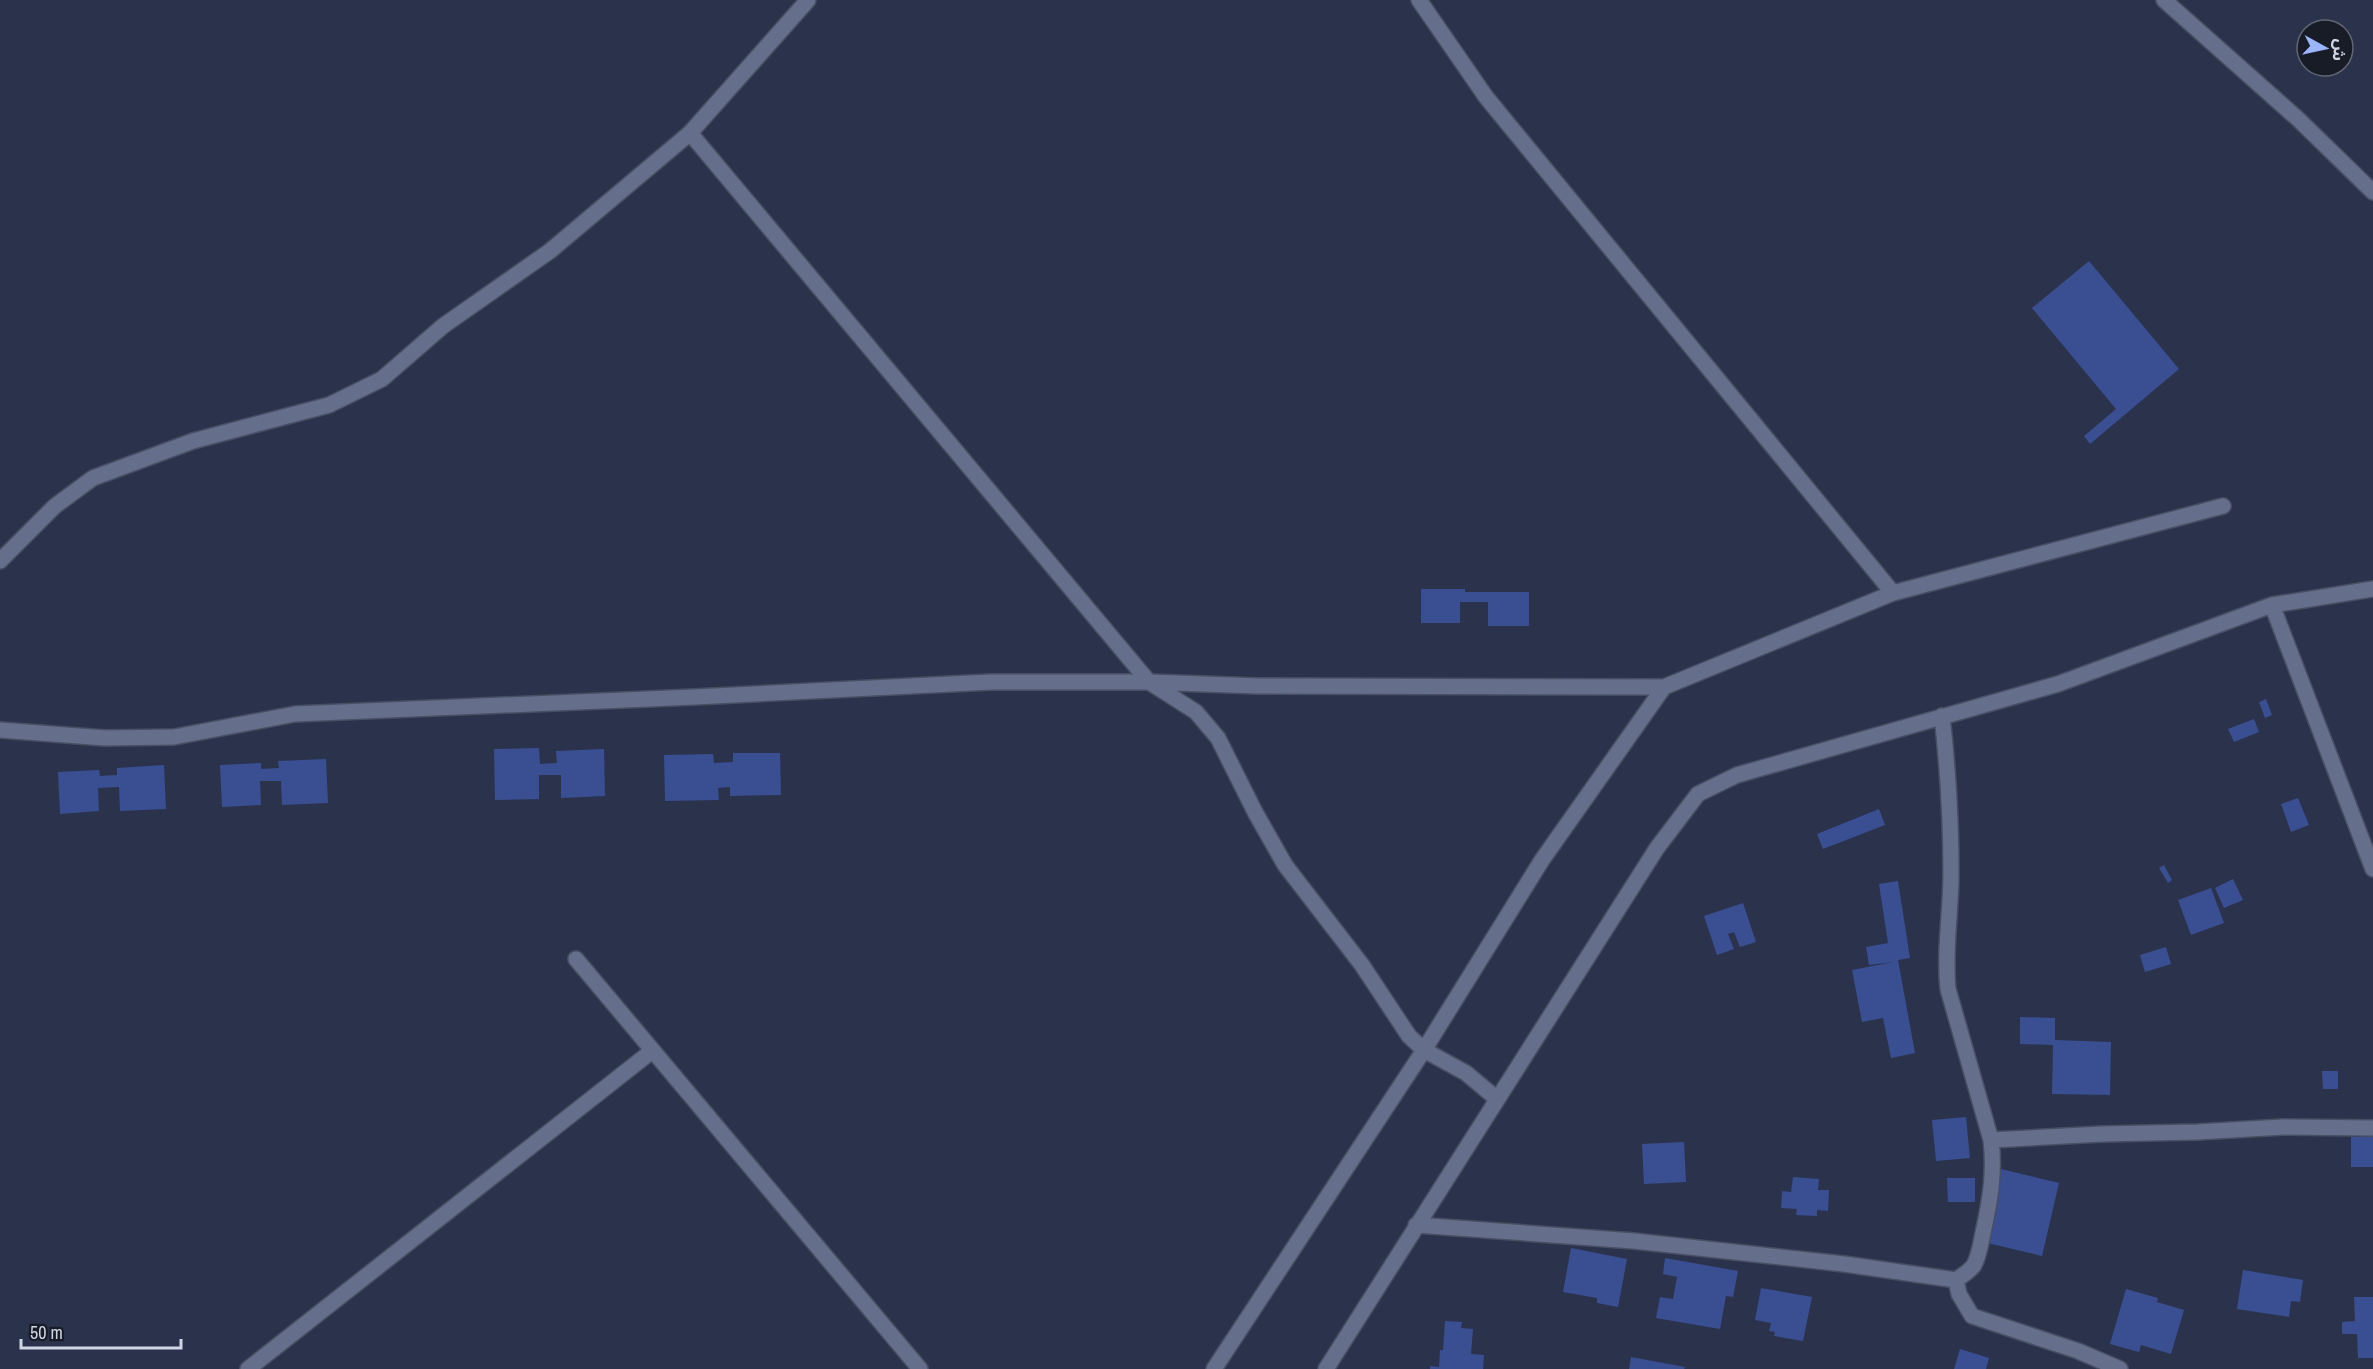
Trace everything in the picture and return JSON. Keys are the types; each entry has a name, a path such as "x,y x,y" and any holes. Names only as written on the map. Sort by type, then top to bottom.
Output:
{"street":[{"path":"0,561 55,506 93,478 193,441 329,405 382,379 443,326 550,251 690,133 808,0"},
{"path":"1419,0 1486,97 1893,593"},
{"path":"2164,0 2298,119 2373,192"},
{"path":"690,133 1149,682 1196,712 1218,738 1255,812 1286,865 1362,965 1409,1036 1424,1050 1466,1073 1497,1099"},
{"path":"0,730 105,738 174,737 295,714 991,682 1149,682 1258,686 1664,687 1893,593 2223,506"},
{"path":"1326,1369 1657,848 1698,794 1737,776 2058,684 2272,605 2373,589"},
{"path":"2272,605 2373,869"},
{"path":"1215,1369 1424,1050 1542,861 1664,687"},
{"path":"1416,1226 1634,1241 1844,1264 1956,1280 1974,1265 1980,1249 1991,1199 1994,1166 1991,1140 1948,989 1946,970 1951,875 1949,785 1942,716"},
{"path":"576,959 920,1369"},
{"path":"248,1369 652,1051"},
{"path":"1991,1140 2283,1127 2373,1128"},
{"path":"1956,1280 1959,1294 1972,1316 2078,1351 2121,1369"}],"building":[{"path":"2089,261 2179,369 2090,444 2084,436 2116,409 2032,308"},
{"path":"1421,589 1529,592 1529,626 1488,626 1488,602 1460,602 1460,623 1421,623"},
{"path":"2266,699 2272,715 2265,718 2259,702"},
{"path":"2254,719 2259,732 2234,742 2228,729"},
{"path":"539,748 540,764 557,763 556,751 604,749 605,796 561,798 561,775 539,775 539,799 495,800 494,749"},
{"path":"733,753 780,753 781,795 730,796 730,787 718,788 719,800 665,801 664,755 713,754 714,763 733,762"},
{"path":"326,759 328,803 282,805 281,781 260,781 261,805 222,807 220,765 261,763 261,769 279,768 278,761"},
{"path":"164,765 166,809 120,811 119,787 98,788 99,811 60,814 58,772 99,770 100,776 117,775 117,768"},
{"path":"2298,798 2309,825 2291,832 2281,804"},
{"path":"1879,809 1885,825 1823,849 1817,834"},
{"path":"2164,865 2172,880 2168,883 2159,868"},
{"path":"2233,879 2243,900 2224,908 2215,888"},
{"path":"1898,881 1910,958 1898,960 1915,1053 1891,1058 1883,1018 1862,1022 1852,970 1893,962 1869,965 1866,947 1888,943 1879,884"},
{"path":"2211,888 2224,923 2191,935 2178,900"},
{"path":"1743,903 1756,942 1740,947 1734,932 1728,934 1734,949 1717,955 1704,916"},
{"path":"2166,947 2171,964 2145,972 2140,955"},
{"path":"2020,1017 2055,1018 2055,1040 2111,1042 2110,1095 2052,1094 2053,1045 2020,1044"},
{"path":"2322,1071 2338,1071 2338,1089 2323,1089"},
{"path":"1966,1117 1970,1158 1936,1161 1932,1120"},
{"path":"2351,1137 2373,1137 2373,1167 2351,1167"},
{"path":"1684,1142 1686,1182 1644,1184 1642,1144"},
{"path":"1997,1168 2059,1183 2042,1256 1979,1241"},
{"path":"1793,1177 1819,1179 1818,1190 1829,1190 1828,1211 1817,1210 1817,1216 1796,1215 1797,1209 1781,1208 1782,1191 1791,1192"},
{"path":"1947,1178 1975,1178 1975,1202 1948,1202"},
{"path":"1571,1248 1627,1259 1618,1307 1597,1303 1597,1298 1563,1292"},
{"path":"1665,1258 1738,1271 1733,1297 1726,1296 1720,1329 1656,1318 1660,1297 1673,1299 1677,1277 1663,1274"},
{"path":"2243,1270 2303,1280 2300,1302 2291,1301 2289,1317 2237,1309"},
{"path":"1761,1288 1812,1297 1803,1341 1774,1336 1775,1332 1769,1331 1771,1323 1755,1320"},
{"path":"2126,1289 2158,1298 2157,1302 2184,1310 2171,1354 2141,1345 2139,1352 2110,1344"},
{"path":"2354,1297 2373,1297 2373,1358 2358,1358 2357,1334 2342,1334 2342,1322 2355,1321"},
{"path":"1445,1321 1462,1322 1461,1328 1473,1329 1471,1354 1484,1355 1483,1369 1430,1369 1430,1366 1439,1367"},
{"path":"1960,1349 1989,1358 1986,1369 1954,1369"},
{"path":"1631,1357 1685,1367 1684,1369 1629,1369"}]}
